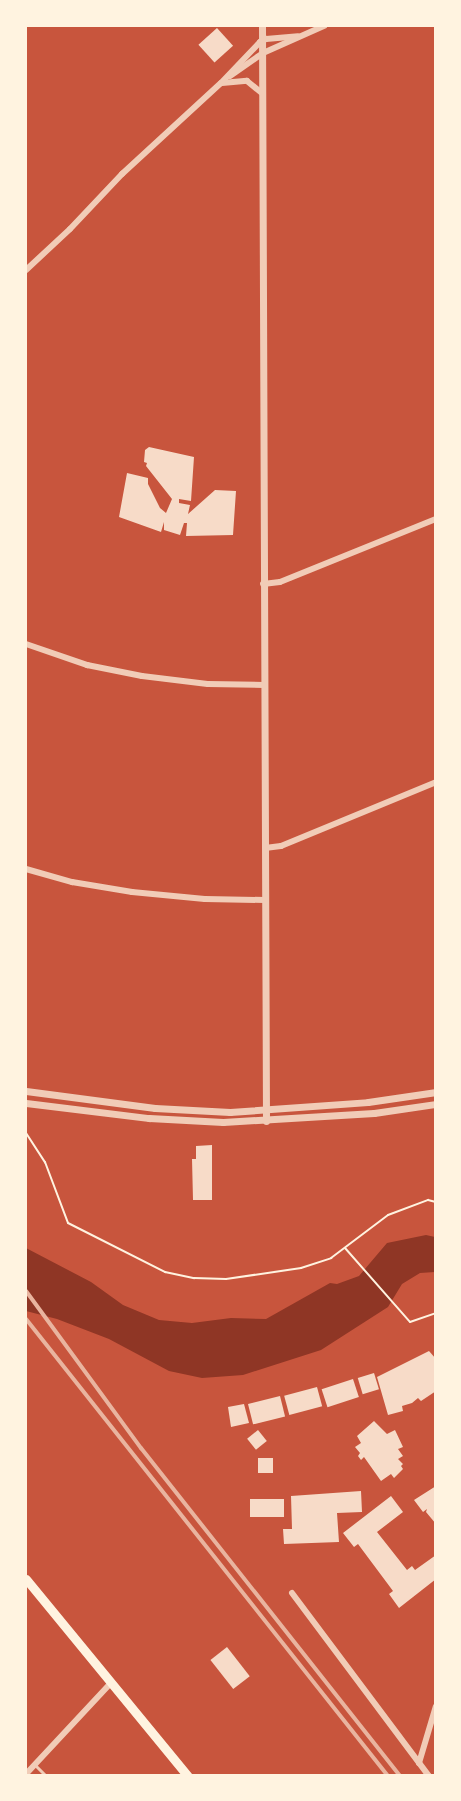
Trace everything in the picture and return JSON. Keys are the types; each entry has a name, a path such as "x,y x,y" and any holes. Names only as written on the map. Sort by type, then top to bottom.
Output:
{"highway":[{"path":"26,1579 110,1684 188,1776"}],"street":[{"path":"262,26 266,1121"},
{"path":"227,77 263,53 324,26"},
{"path":"26,270 70,229 122,174 221,83 262,40 298,36"},
{"path":"221,83 248,81 262,93"},
{"path":"263,584 280,582 435,519"},
{"path":"26,644 87,665 142,676 208,684 264,685"},
{"path":"265,848 281,846 435,782"},
{"path":"26,869 80,883 132,892 205,899 265,900"},
{"path":"26,1091 155,1108 265,1110 368,1102 435,1092"},
{"path":"26,1103 159,1119 266,1121 374,1113 435,1104"},
{"path":"292,1593 429,1776"},
{"path":"26,1774 110,1684"},
{"path":"419,1763 435,1706"}],"lane":[{"path":"34,1764 46,1776"}],"path":[{"path":"26,1133 45,1162 68,1223 165,1272 194,1278 226,1280 301,1268 332,1258 388,1215 428,1200 435,1202"},
{"path":"345,1248 410,1322 435,1313"}],"shaded area":[{"path":"426,1235 435,1237 435,1272 420,1273 402,1284 388,1307 321,1350 243,1375 202,1378 169,1371 109,1339 57,1319 26,1311 26,1248 91,1282 123,1305 159,1320 192,1323 231,1318 266,1319 330,1283 337,1284 359,1276 387,1243"}],"building":[{"path":"217,28 233,46 214,63 198,45"},
{"path":"149,447 194,457 191,501 179,499 179,503 190,505 188,514 215,490 236,491 233,535 186,536 187,523 184,523 180,535 164,530 164,522 161,532 119,517 127,473 148,478 148,484 160,508 166,513 172,499 144,462 145,450"},
{"path":"212,1145 212,1200 193,1200 192,1159 196,1159 196,1146"},
{"path":"429,1351 436,1359 436,1391 421,1401 418,1398 402,1406 403,1411 388,1415 377,1377"},
{"path":"374,1373 379,1389 363,1394 358,1378"},
{"path":"353,1379 359,1397 327,1407 322,1389"},
{"path":"317,1387 322,1406 289,1415 284,1396"},
{"path":"280,1396 285,1416 253,1424 248,1404"},
{"path":"244,1404 249,1423 231,1427 228,1407"},
{"path":"374,1421 387,1434 395,1430 403,1447 398,1449 403,1456 398,1459 403,1464 401,1466 403,1469 394,1478 391,1474 381,1481 364,1457 361,1460 358,1456 360,1453 355,1447 361,1443 357,1436"},
{"path":"258,1430 267,1441 256,1450 247,1439"},
{"path":"258,1458 273,1458 273,1473 258,1473"},
{"path":"436,1486 436,1524 426,1512 427,1509 423,1512 414,1500"},
{"path":"361,1491 362,1512 337,1513 339,1542 284,1544 283,1529 292,1529 291,1496"},
{"path":"391,1496 403,1512 377,1532 407,1570 412,1566 415,1570 436,1555 436,1579 399,1608 389,1594 393,1591 358,1544 354,1547 343,1533"},
{"path":"250,1499 284,1499 284,1517 250,1517"},
{"path":"227,1647 250,1676 233,1689 210,1660"}],"railway":[{"path":"26,1291 141,1448 400,1776"},
{"path":"26,1319 388,1776"}]}
